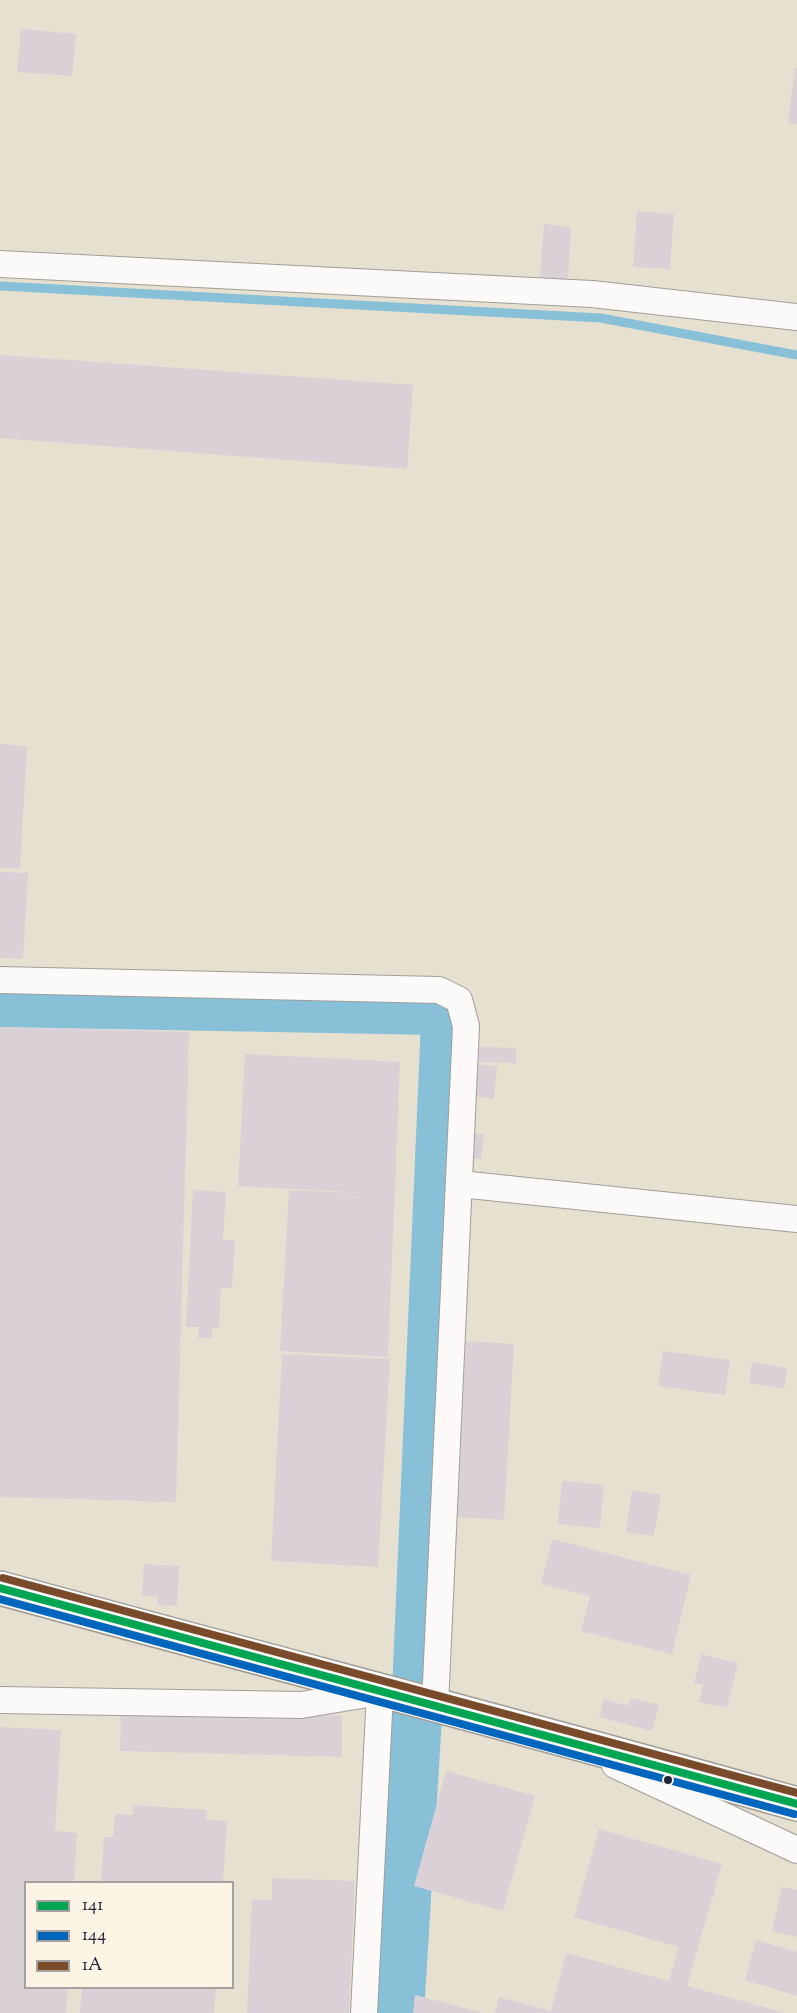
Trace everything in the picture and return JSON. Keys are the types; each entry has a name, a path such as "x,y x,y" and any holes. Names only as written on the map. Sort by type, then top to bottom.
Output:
{"main road":[{"path":"0,1588 380,1692 553,1735 797,1804"}],"street":[{"path":"0,264 592,294 797,317"},
{"path":"0,980 439,990 459,1000 466,1026 435,1705"},
{"path":"460,1184 797,1219"},
{"path":"0,1700 302,1705 380,1692 364,2013"},
{"path":"553,1735 797,1850"}],"building":[{"path":"21,29 76,34 72,76 17,72"},
{"path":"795,68 797,68 797,124 788,123"},
{"path":"637,211 674,214 670,269 633,267"},
{"path":"544,224 571,227 568,280 540,278"},
{"path":"0,355 413,385 407,469 0,438"},
{"path":"0,744 27,746 20,869 0,868"},
{"path":"0,872 28,873 23,959 0,958"},
{"path":"0,1027 189,1032 176,1502 0,1497"},
{"path":"479,1047 516,1048 516,1063 479,1062"},
{"path":"245,1054 400,1062 388,1357 280,1351 289,1190 386,1194 238,1186"},
{"path":"475,1064 497,1066 494,1099 471,1096"},
{"path":"472,1133 484,1135 481,1159 468,1157"},
{"path":"193,1190 226,1192 223,1240 235,1240 232,1288 221,1288 219,1328 212,1328 211,1338 198,1338 199,1327 186,1327"},
{"path":"466,1341 514,1344 504,1520 457,1517"},
{"path":"663,1351 730,1360 725,1395 658,1386"},
{"path":"282,1354 390,1359 378,1567 271,1561"},
{"path":"752,1362 787,1368 784,1389 749,1383"},
{"path":"562,1481 604,1485 600,1528 558,1524"},
{"path":"632,1490 661,1495 654,1536 626,1532"},
{"path":"552,1539 691,1575 672,1654 581,1631 590,1596 541,1584"},
{"path":"144,1564 179,1566 177,1606 157,1605 158,1597 142,1596"},
{"path":"701,1654 738,1663 727,1708 699,1702 703,1685 694,1683"},
{"path":"631,1698 659,1705 652,1731 599,1717 604,1699 628,1706"},
{"path":"121,1710 342,1716 342,1757 120,1751"},
{"path":"0,1727 61,1730 55,1831 77,1833 74,1881 24,1881 24,1989 68,1989 66,2013 0,2013"},
{"path":"446,1771 535,1796 503,1911 414,1886"},
{"path":"133,1805 207,1810 206,1820 227,1821 223,1881 101,1881 104,1837 113,1837 115,1814 133,1815"},
{"path":"599,1829 722,1864 687,1986 785,2013 495,2013 499,1997 551,2011 566,1953 669,1981 679,1947 574,1917"},
{"path":"272,1878 355,1881 349,2013 247,2013 252,1899 272,1900"},
{"path":"782,1887 797,1890 797,1937 772,1931"},
{"path":"756,1940 797,1952 797,1996 745,1980"},
{"path":"82,1989 216,1989 214,2013 80,2013"},
{"path":"415,1995 479,2012 479,2013 413,2013"}],"waterway":[{"path":"0,286 601,318 797,355"},
{"path":"0,1001 436,1009 447,1021 419,1668 398,2013"}],"transit line":[{"name":"1A","path":"3,1578 797,1793"},
{"name":"141","path":"0,1588 797,1804"},
{"name":"144","path":"0,1599 794,1814"}]}
